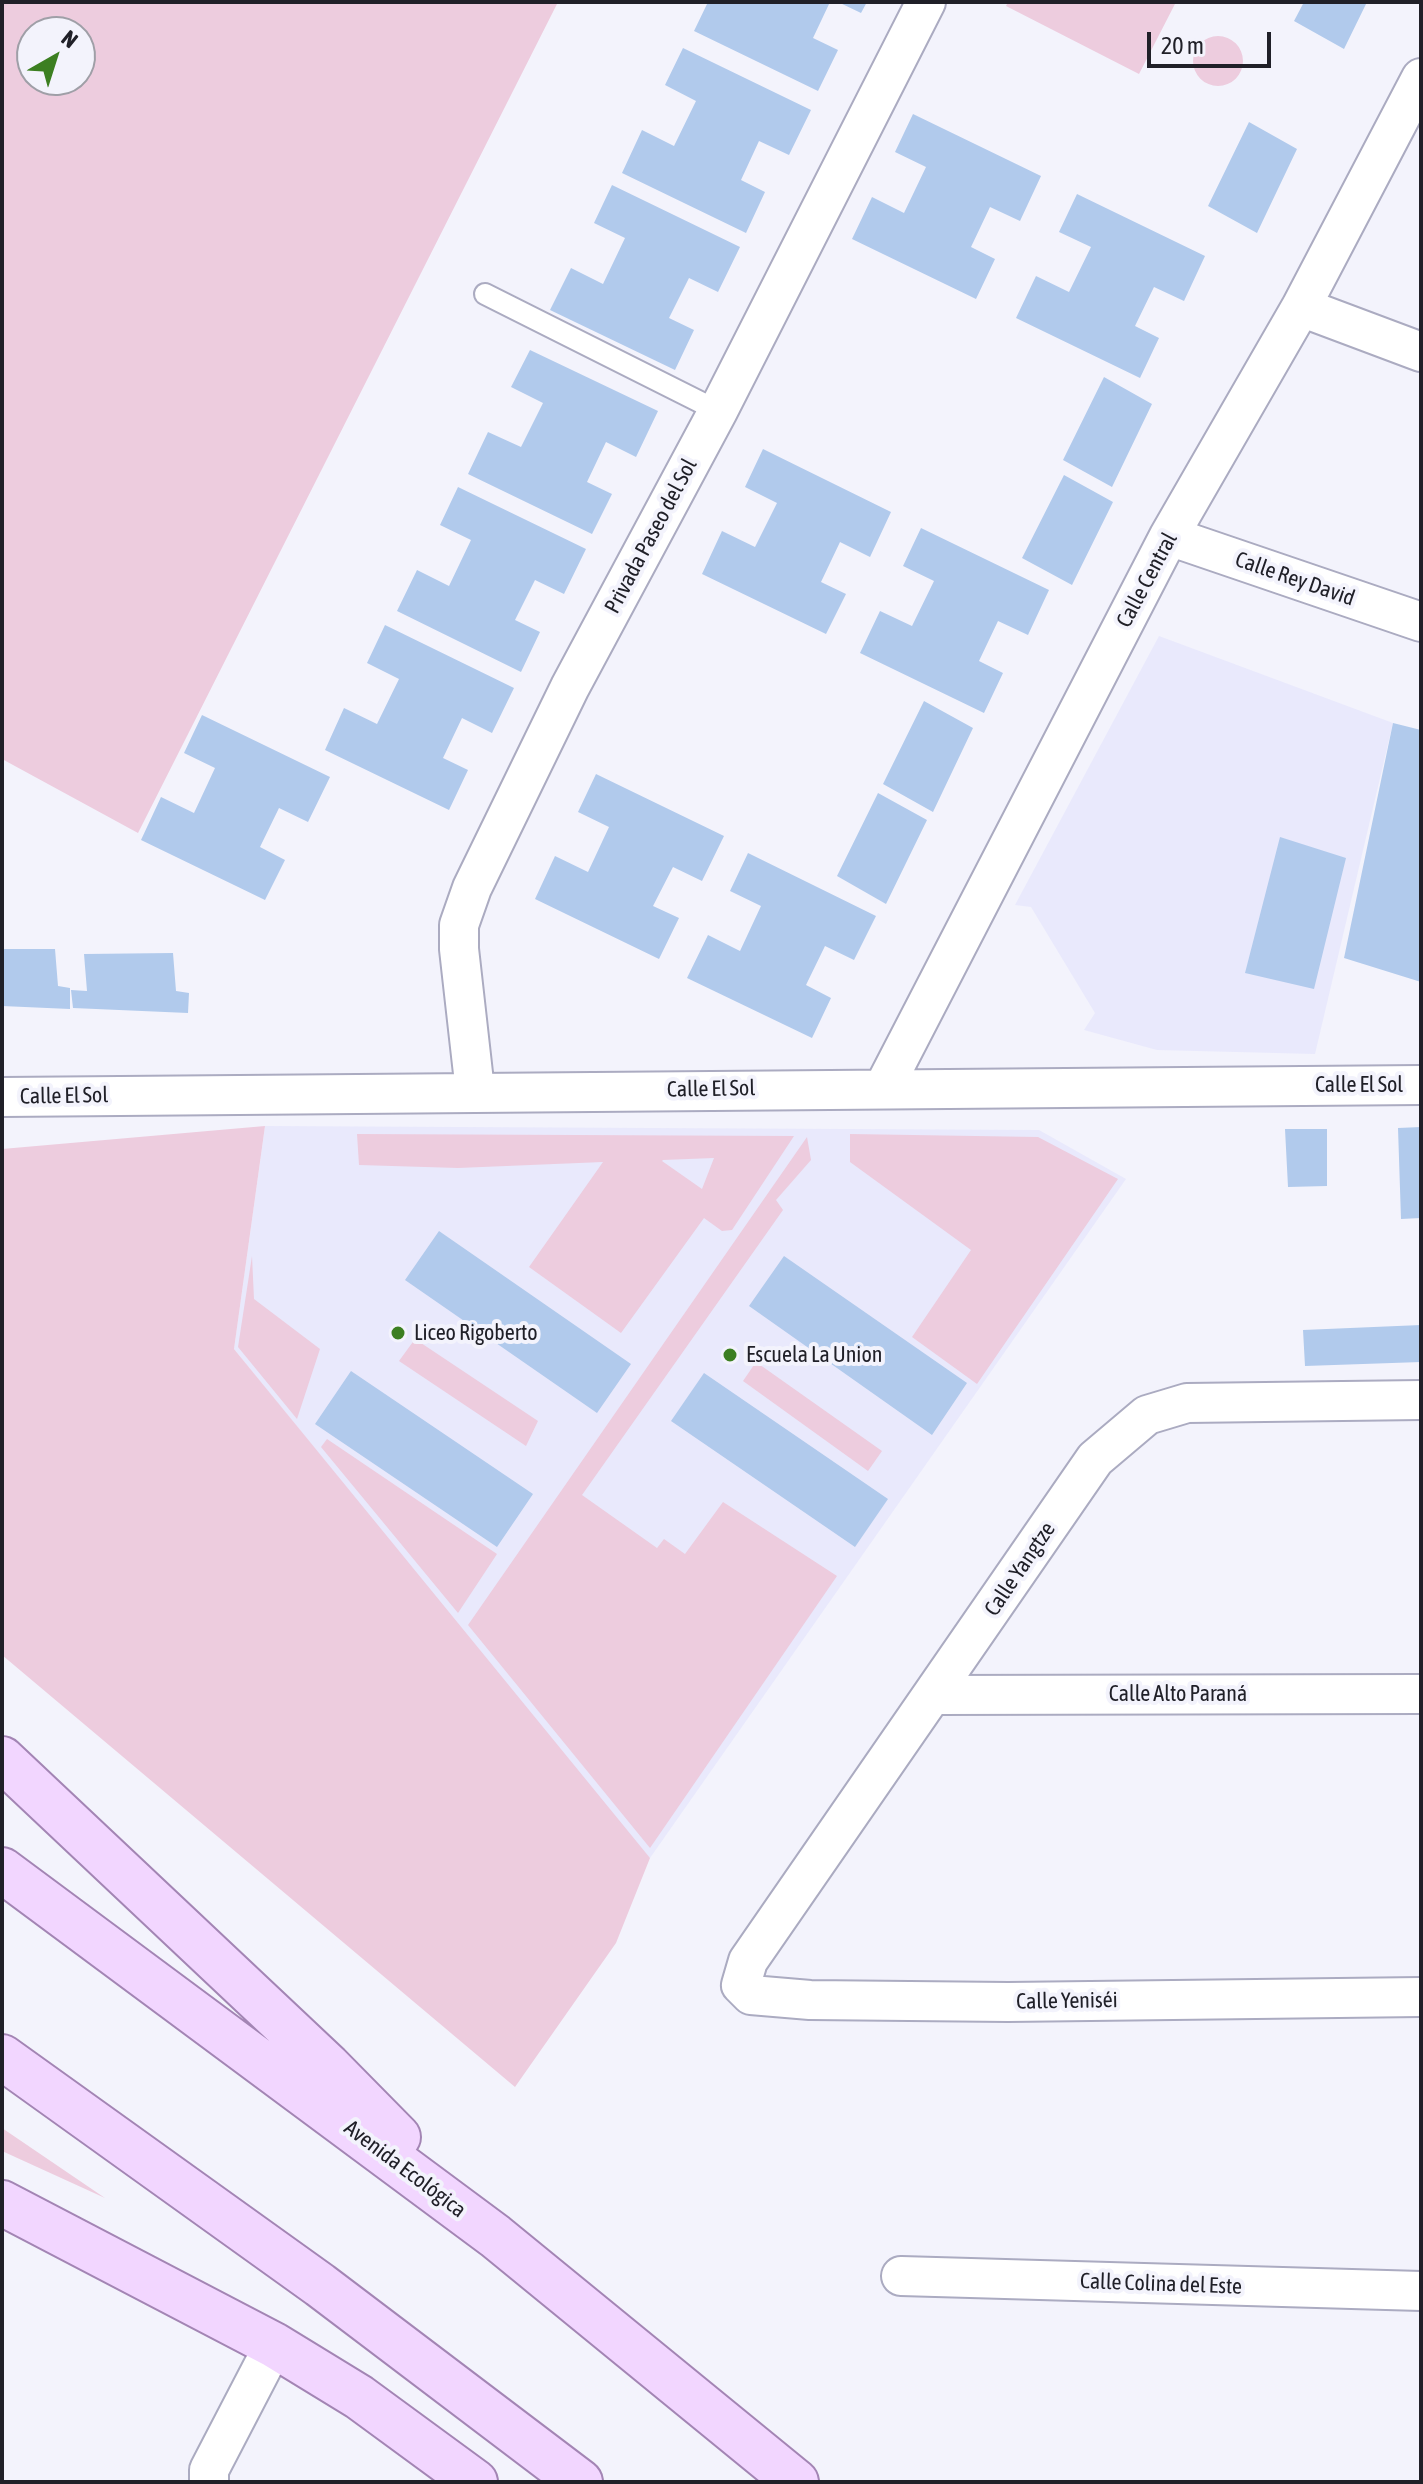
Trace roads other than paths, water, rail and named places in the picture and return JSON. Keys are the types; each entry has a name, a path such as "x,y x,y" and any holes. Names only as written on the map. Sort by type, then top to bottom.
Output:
{"main road":[{"path":"2,1759 328,2066 495,2236"},
{"name":"Avenida Ecológica","path":"2,1870 495,2236 796,2482"},
{"path":"2,2057 320,2285 580,2482"},
{"path":"2,2203 274,2345 359,2397 475,2482"}],"street":[{"name":"Privada Paseo del Sol","path":"475,1091 459,949 459,925 472,888 570,687 718,411 926,2"},
{"name":"Calle Central","path":"884,1087 1169,536 1301,307 1421,78"},
{"path":"1301,307 1421,352"},
{"name":"Calle Rey David","path":"1169,536 1421,622"},
{"name":"Calle El Sol","path":"2,1097 884,1087 1421,1085"},
{"name":"Calle Yangtze","path":"748,1961 935,1695 1095,1459 1147,1415 1187,1403 1421,1400"},
{"name":"Calle Alto Paraná","path":"935,1695 1421,1694"},
{"name":"Calle Yeniséi","path":"748,1961 741,1985 751,1995 810,2000 1008,2002 1421,1997"},
{"name":"Calle Colina del Este","path":"901,2276 1421,2291"},
{"path":"209,2482 209,2470 274,2345"}],"lane":[{"path":"485,294 718,411"}],"place":[{"name":"Liceo Rigoberto","path":"398,1333"},
{"name":"Escuela La Union","path":"730,1355"}]}
